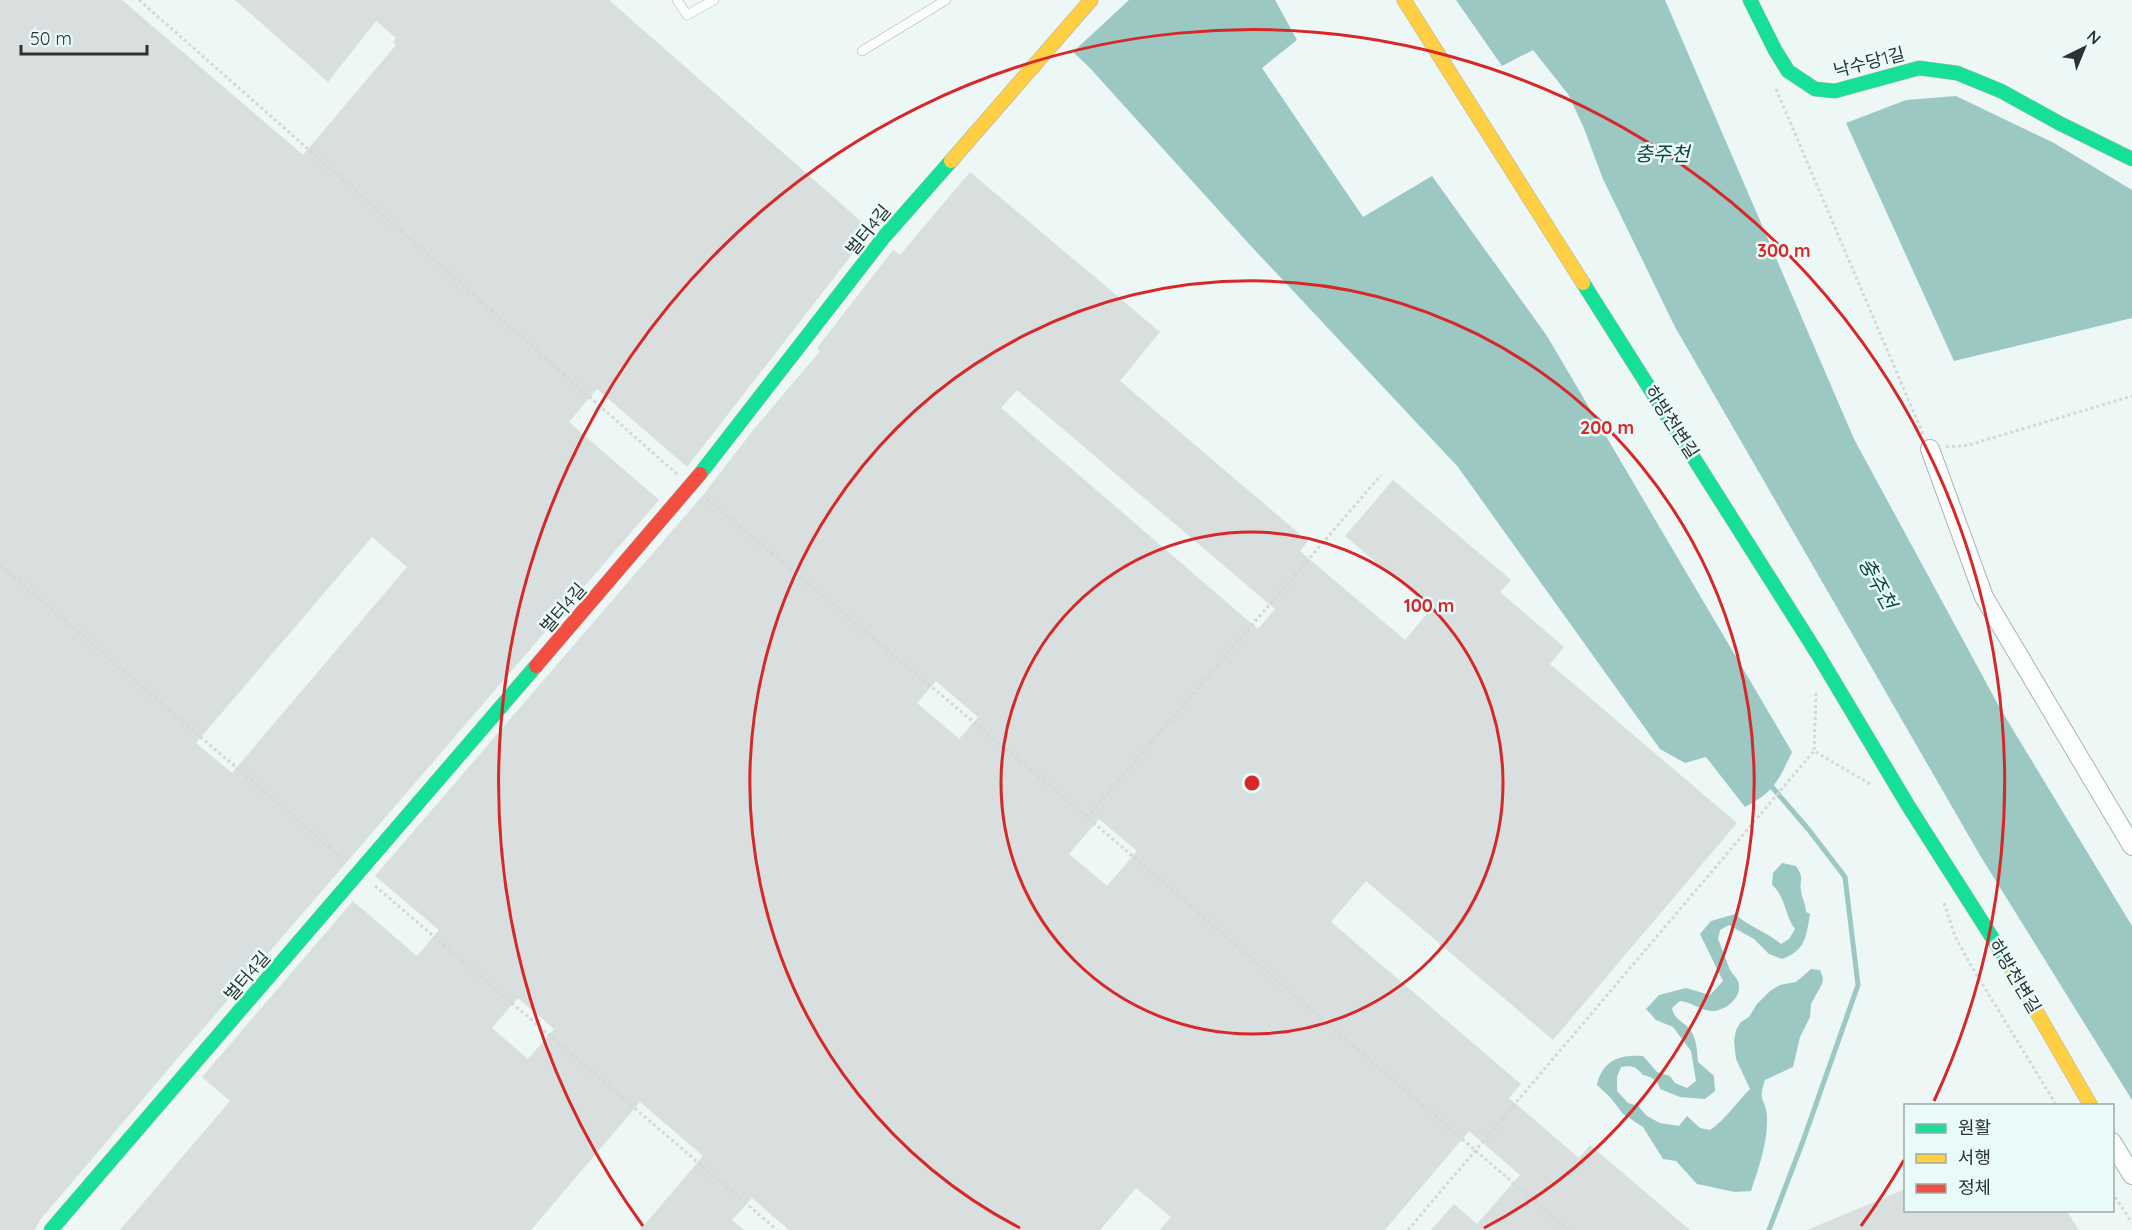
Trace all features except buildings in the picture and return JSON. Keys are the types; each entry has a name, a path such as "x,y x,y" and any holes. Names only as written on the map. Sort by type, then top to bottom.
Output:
{"street":[{"name":"벌터4길","path":"51,1230 691,486 884,237 1091,0"},
{"name":"하방천변길","path":"1404,0 1811,643 1909,807 2012,969 2090,1104"},
{"name":"낙수당1길","path":"1750,0 1788,71 1815,89 1835,91 1919,68 1957,73 2001,91 2132,159"},
{"path":"1930,449 1984,597 2130,837"},
{"path":"2114,1145 2132,1175"}],"lane":[{"path":"677,0 687,15 714,0"},
{"path":"862,51 946,0"}],"path":[{"path":"139,0 691,486 1087,816 1568,1230"},
{"path":"1774,85 1930,449 1970,445 2132,396"},
{"path":"1087,816 1381,475"},
{"path":"0,565 777,1230"},
{"path":"1408,1230 1814,751 1816,685"},
{"path":"1814,751 1871,785"},
{"name":"하방천변길","path":"1943,896 1947,916 1970,964 2056,1104"},
{"path":"2114,1195 2132,1223"}],"water":[{"path":"1129,0 1275,0 1297,40 1262,68 1363,217 1432,176 1547,336 1792,752 1779,778 1769,791 1745,807 1706,757 1685,763 1660,749 1458,467 1073,52"},
{"name":"충주천","path":"1456,0 1665,0 1854,439 2001,710 2132,926 2132,1100 1981,857 1675,327 1603,179 1568,94 1533,50 1502,66"},
{"path":"1956,96 2054,143 2132,190 2132,318 1954,361 1846,123 1906,100"},
{"path":"1782,863 1796,866 1801,877 1806,912 1810,914 1804,942 1796,951 1782,959 1769,954 1754,939 1729,925 1720,930 1718,939 1730,970 1739,984 1735,999 1715,1011 1680,1001 1672,1008 1677,1018 1689,1028 1693,1035 1698,1062 1714,1076 1715,1091 1705,1099 1680,1097 1660,1089 1654,1079 1643,1075 1631,1066 1621,1067 1617,1077 1617,1091 1628,1103 1638,1106 1647,1116 1660,1123 1679,1126 1687,1116 1700,1128 1710,1130 1750,1089 1736,1059 1734,1041 1736,1030 1741,1022 1749,1017 1757,1004 1770,991 1780,985 1796,982 1811,969 1820,970 1823,978 1822,984 1811,1004 1810,1017 1800,1037 1793,1067 1765,1080 1762,1097 1767,1116 1766,1135 1751,1191 1735,1192 1697,1184 1676,1161 1663,1159 1643,1127 1623,1114 1597,1085 1607,1065 1626,1056 1643,1056 1657,1072 1670,1076 1675,1083 1687,1088 1696,1081 1691,1051 1673,1027 1656,1020 1646,1009 1659,995 1686,988 1710,995 1723,981 1700,934 1711,921 1735,914 1781,944 1789,939 1795,929 1780,895 1772,885 1773,873"}],"waterway":[{"path":"1769,1230 1858,985 1845,877 1772,787"}],"traffic: fast":[{"path":"1750,0 1788,71 1815,89 1835,91 1919,68 1957,73 2001,91 2132,159"},
{"path":"700,474 884,237 951,161"},
{"path":"1583,283 1817,653 1909,807 2009,964"},
{"path":"51,1230 536,666"}],"traffic: slow":[{"path":"951,161 1091,0"},
{"path":"1404,0 1583,283"},
{"path":"2009,964 2090,1104"}],"traffic: jam":[{"path":"536,666 700,474"}]}
